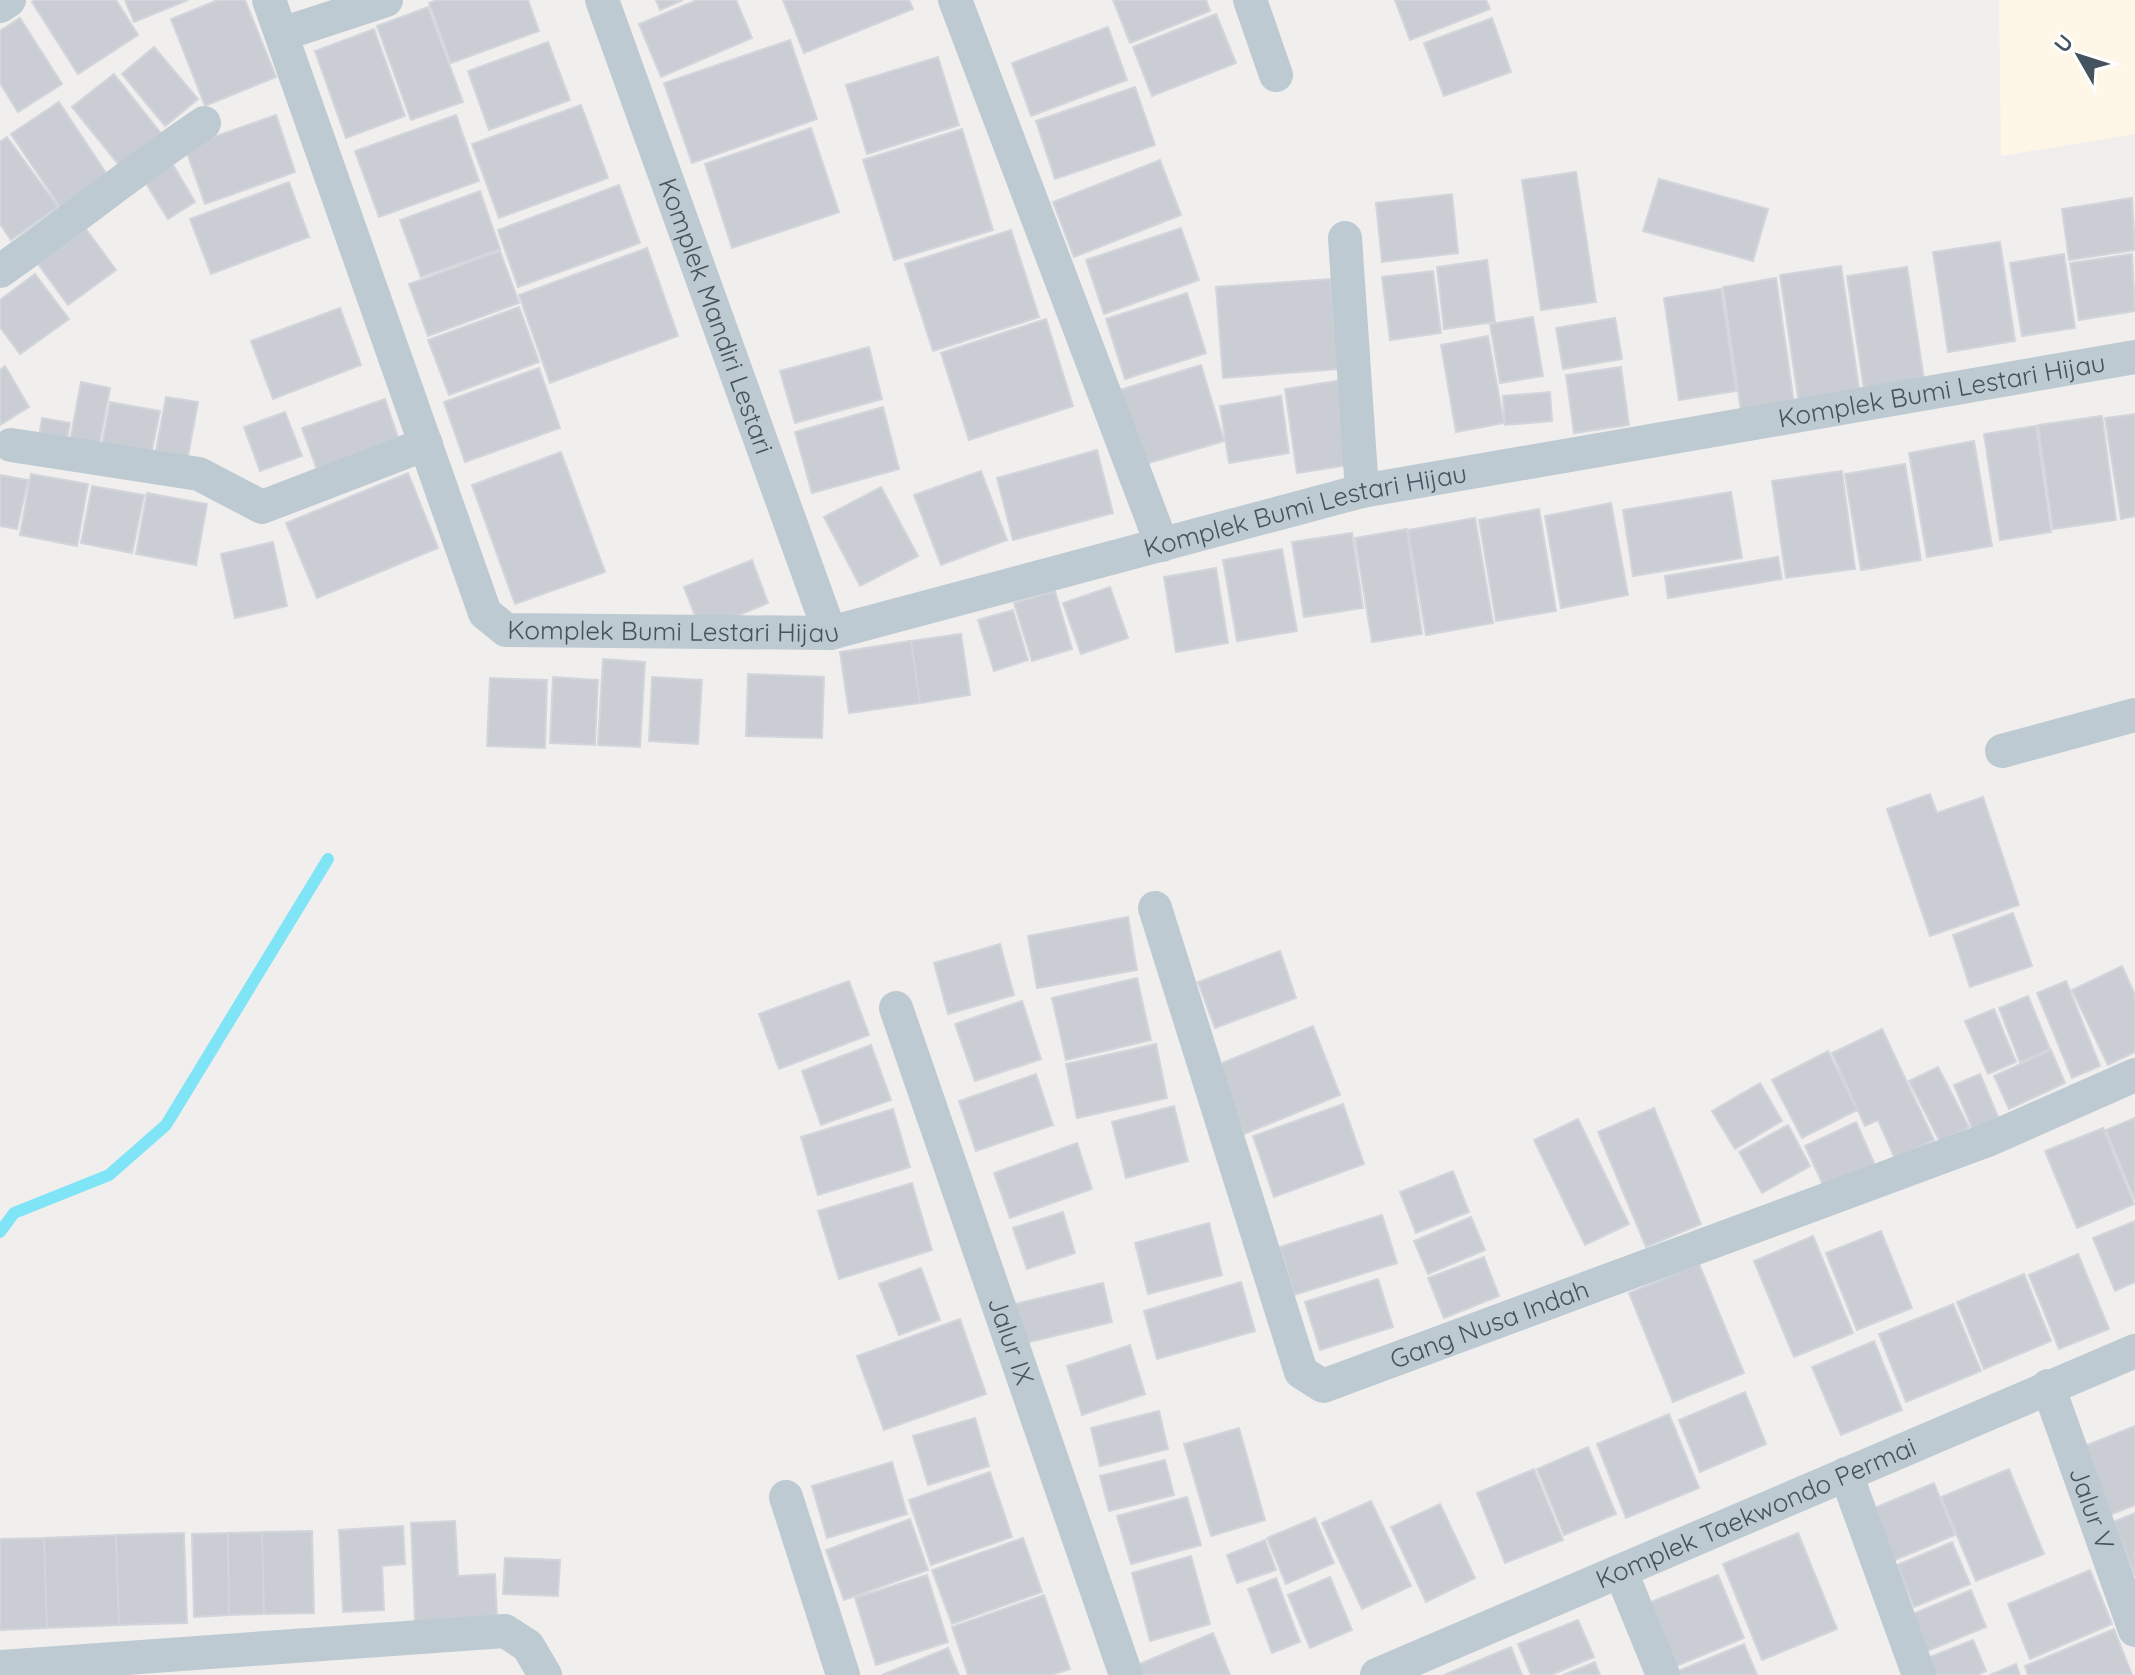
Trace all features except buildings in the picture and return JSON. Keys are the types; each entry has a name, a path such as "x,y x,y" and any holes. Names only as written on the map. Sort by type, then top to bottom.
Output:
{"street":[{"path":"0,6 9,0"},
{"path":"11,445 199,474 262,507 426,444 269,0"},
{"path":"282,34 386,0"},
{"name":"Komplek Mandiri Lestari","path":"602,0 830,633"},
{"path":"955,0 1162,545"},
{"path":"1250,0 1276,75"},
{"path":"0,271 71,221 129,173 204,123"},
{"path":"1345,238 1362,491"},
{"name":"Komplek Bumi Lestari Hijau","path":"426,444 485,613 506,630 830,633 1362,491 2135,357"},
{"path":"2002,751 2135,715"},
{"name":"Gang Nusa Indah","path":"1155,908 1301,1372 1323,1386 1990,1139 2135,1075"},
{"name":"Jalur IX","path":"896,1008 1126,1675"},
{"name":"Komplek Taekwondo Permai","path":"1396,1672 2048,1386 2135,1351"},
{"name":"Jalur V","path":"2048,1386 2135,1628"},
{"path":"1846,1474 1919,1675"},
{"path":"786,1497 843,1675"},
{"path":"1621,1572 1663,1675"},
{"path":"0,1667 505,1631 528,1646 545,1675"}],"shaded area":[{"path":"1999,0 2135,0 2135,134 2001,156"}],"waterway":[{"path":"0,1232 14,1213 109,1175 166,1125 328,859"}]}
